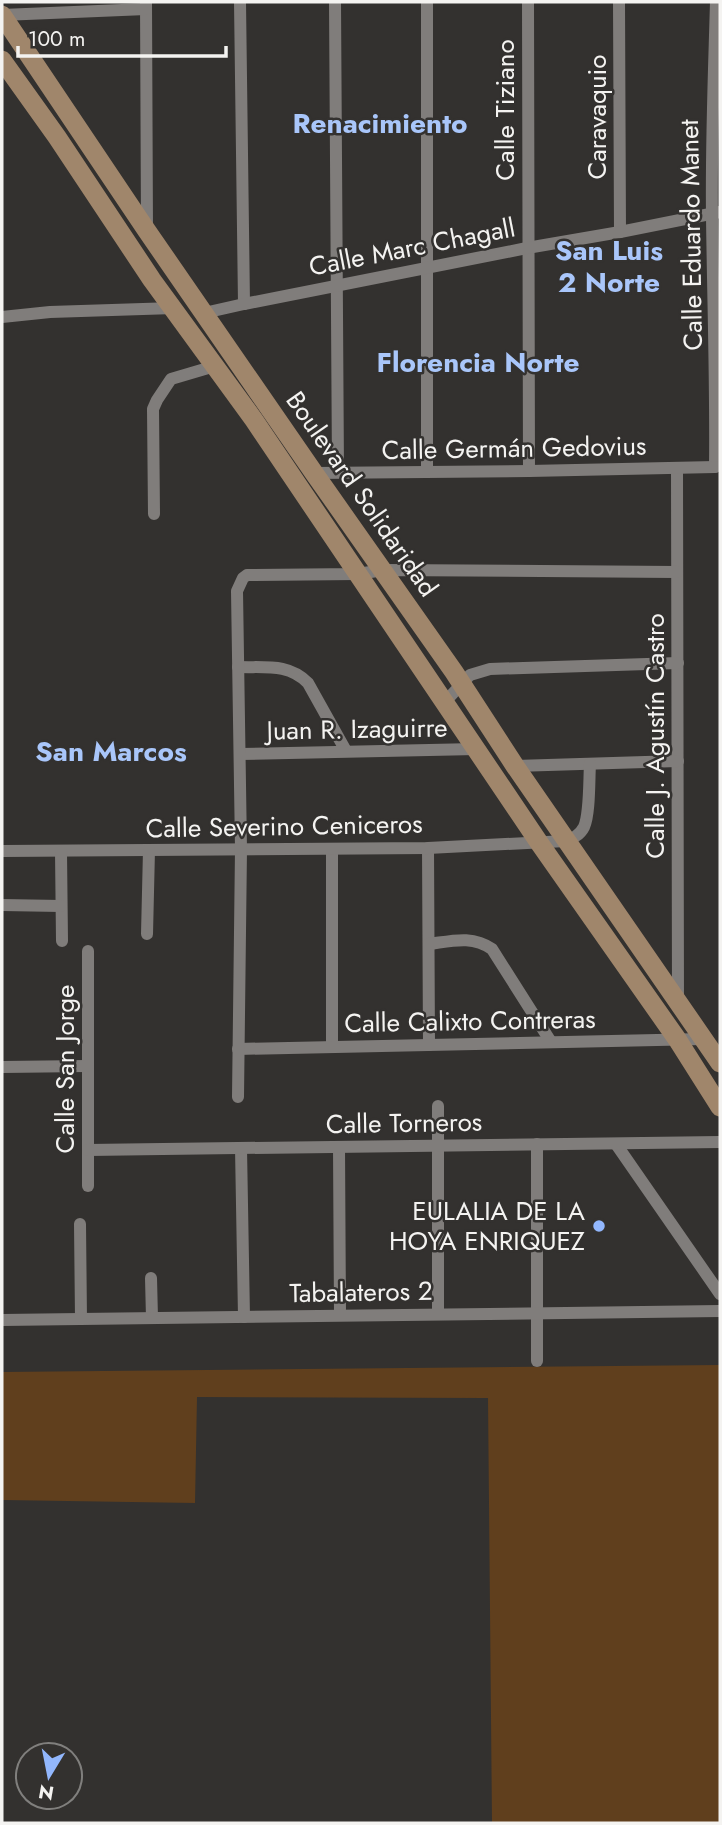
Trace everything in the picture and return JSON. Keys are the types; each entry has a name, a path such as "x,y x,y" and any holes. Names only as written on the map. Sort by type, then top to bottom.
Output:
{"main road":[{"name":"Boulevard Solidaridad","path":"2,15 204,313 357,574 540,844 677,1039 720,1107"},
{"name":"Boulevard Solidaridad","path":"2,60 55,133 152,280 215,366 314,473 384,570 566,841 720,1063"},
{"path":"55,133 73,121"},
{"path":"152,280 173,267"}],"street":[{"path":"240,2 244,304"},
{"path":"335,2 338,472"},
{"path":"427,2 427,472"},
{"name":"Calle Tiziano","path":"527,2 529,471"},
{"name":"Caravaquio","path":"619,2 620,232"},
{"name":"Calle Eduardo Manet","path":"716,2 718,471"},
{"path":"2,15 146,5 147,231"},
{"name":"Calle Marc Chagall","path":"204,313 716,213"},
{"path":"2,317 50,312 174,308"},
{"path":"154,514 153,409 171,379 215,366"},
{"name":"Calle Germán Gedovius","path":"314,473 677,469 718,471"},
{"name":"Calle J. Agustín Castro","path":"677,469 678,1004"},
{"path":"237,1097 242,849 237,591 240,583 247,575 357,574 384,570 677,572"},
{"path":"444,703 470,675 490,669 678,663"},
{"path":"238,667 287,668 299,674 308,683 346,751"},
{"name":"Juan R. Izaguirre","path":"240,754 476,749"},
{"path":"515,766 678,761"},
{"path":"566,841 577,836 584,826 590,764"},
{"name":"Calle Severino Ceniceros","path":"2,851 428,848 566,841"},
{"path":"428,848 429,1045"},
{"path":"332,849 332,1046"},
{"path":"147,934 149,850"},
{"path":"61,852 62,941"},
{"path":"2,905 61,906"},
{"path":"429,944 472,940 492,949 551,1042"},
{"name":"Calle San Jorge","path":"88,951 88,1186"},
{"name":"Calle Calixto Contreras","path":"238,1049 703,1039"},
{"path":"2,1067 87,1066"},
{"path":"438,1106 438,1314"},
{"name":"Calle Torneros","path":"88,1150 720,1142"},
{"path":"537,1144 537,1361"},
{"path":"616,1144 720,1294"},
{"path":"339,1147 340,1315"},
{"path":"241,1148 244,1317"},
{"path":"80,1224 81,1319"},
{"path":"151,1278 152,1318"},
{"name":"Tabalateros 2","path":"2,1320 720,1311"}],"shaded area":[{"path":"720,1365 720,1823 492,1823 488,1398 197,1397 195,1503 2,1500 2,1372"}],"place":[{"name":"EULALIA DE LA HOYA ENRIQUEZ","path":"599,1226"}],"district":[{"name":"Renacimiento","path":"380,123"},
{"name":"San Luis 2 Norte","path":"609,266"},
{"name":"Florencia Norte","path":"478,362"},
{"name":"San Marcos","path":"111,751"}]}
